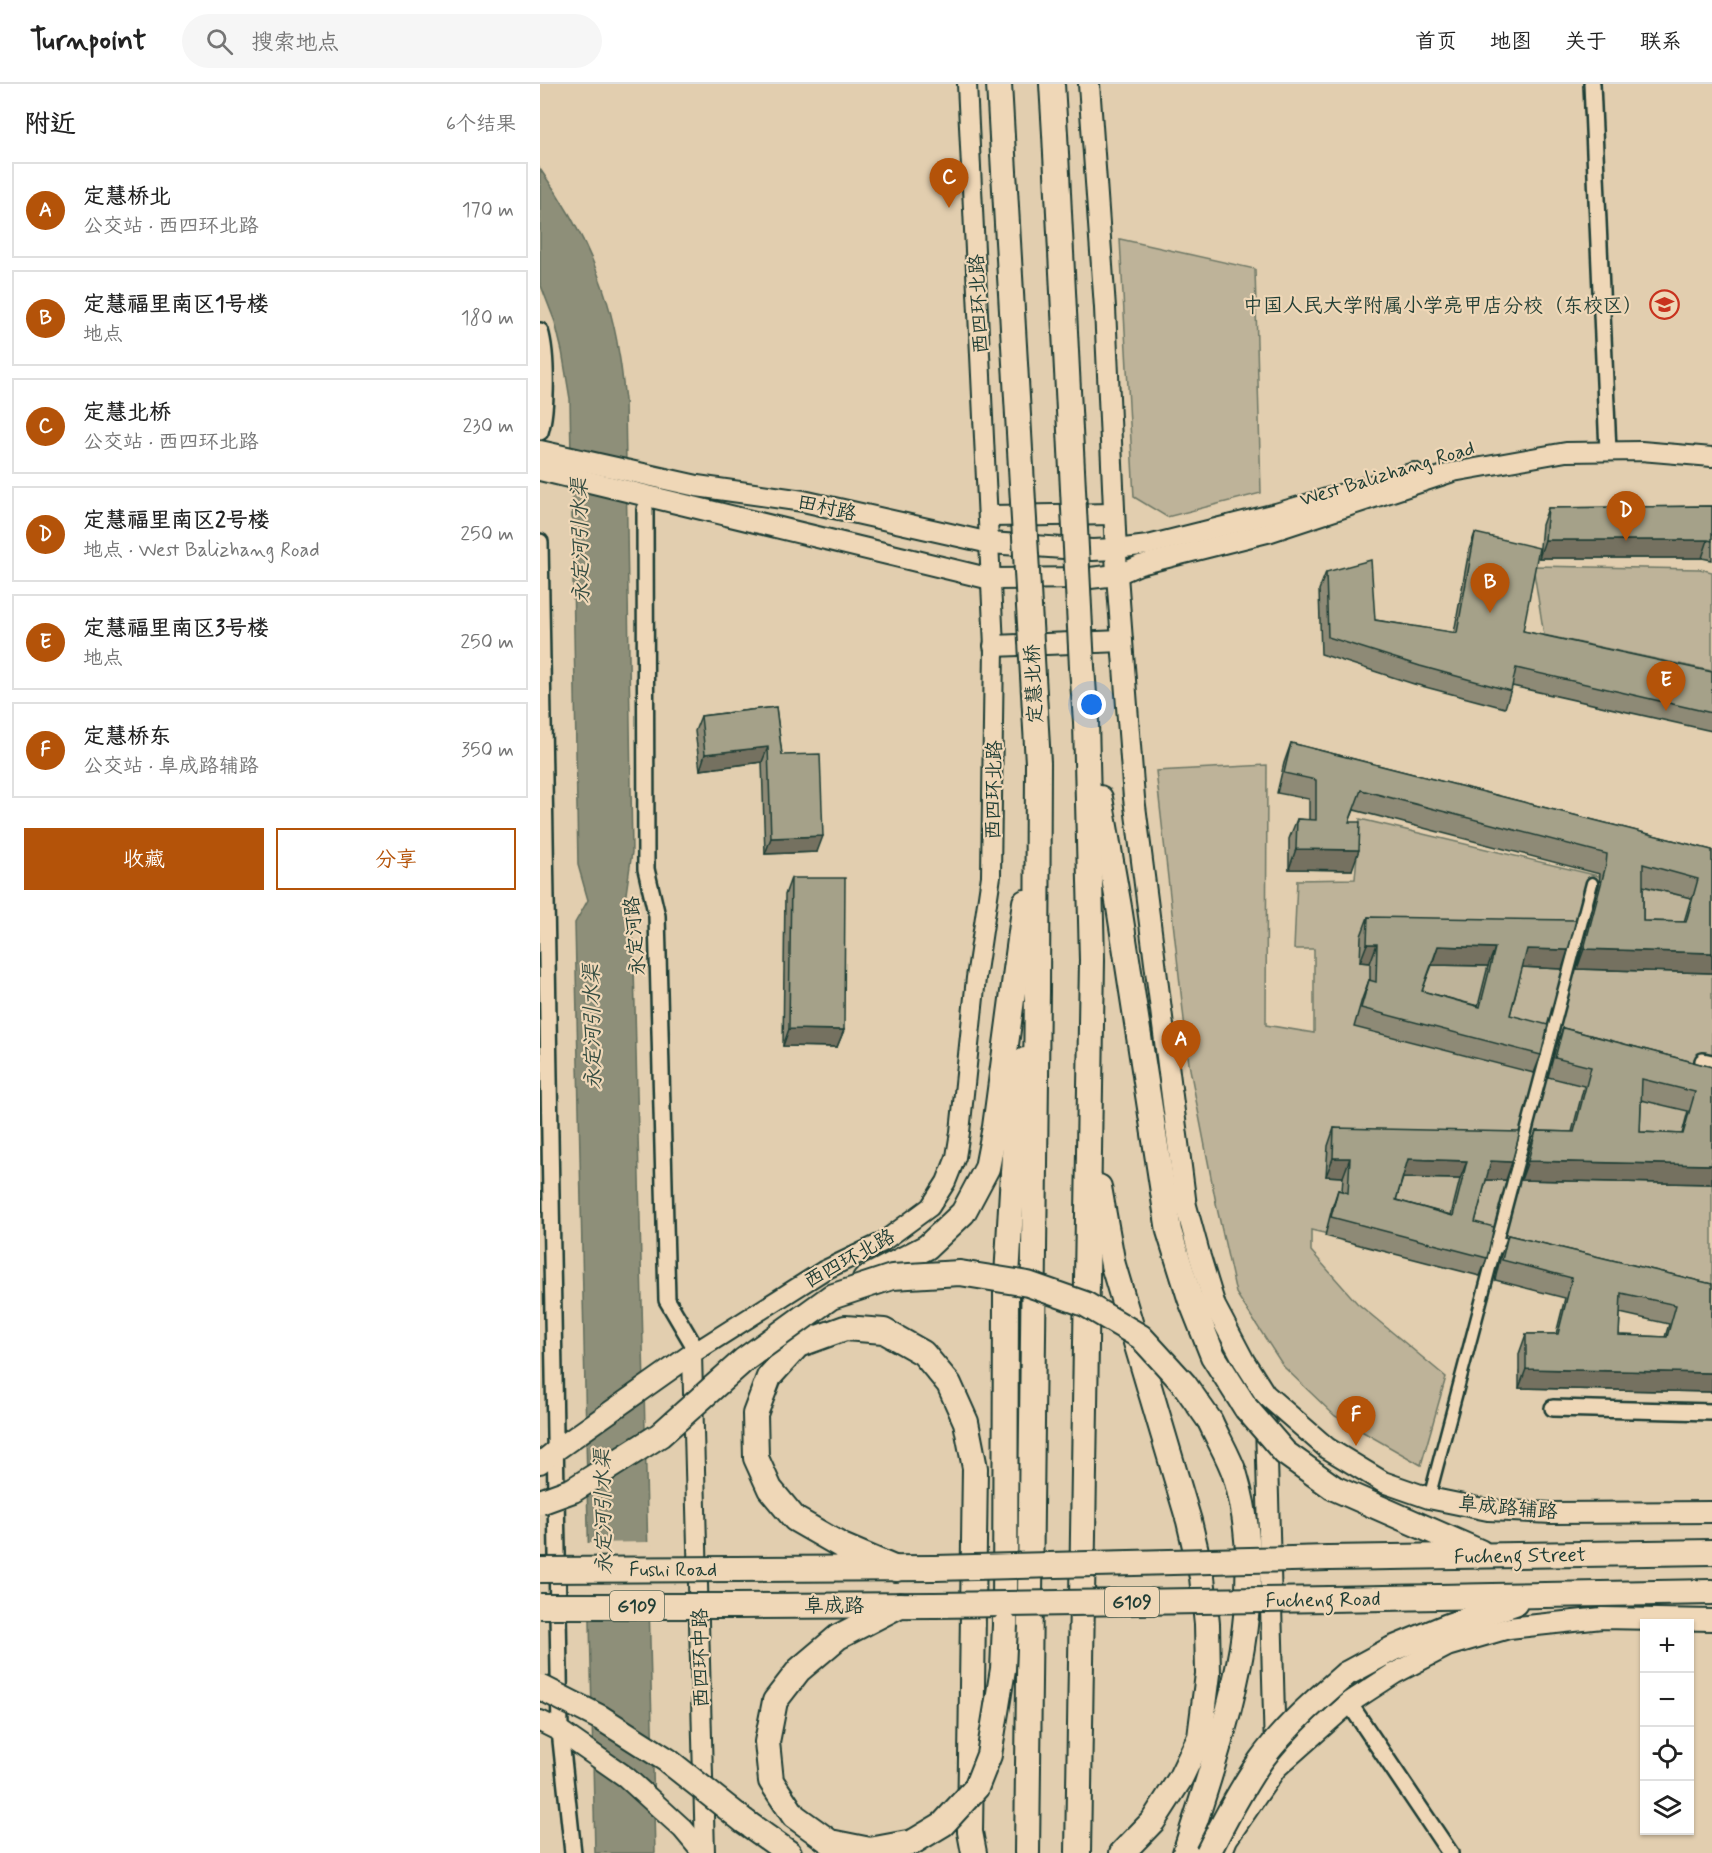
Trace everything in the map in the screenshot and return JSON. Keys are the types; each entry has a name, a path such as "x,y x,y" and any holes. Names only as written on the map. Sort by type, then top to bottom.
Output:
{"highway":[{"name":"定慧北桥","path":"999,84 1038,764 1038,805"},
{"path":"1052,84 1086,722 1092,960 1078,1853"},
{"path":"1086,722 1119,907 1169,1231 1190,1298 1213,1356 1256,1401 1285,1453 1334,1488 1488,1555"},
{"path":"1027,1853 1038,805"},
{"path":"540,1502 573,1490 660,1435 744,1360 831,1297 927,1247 963,1213 987,1168 995,1127 1038,805"},
{"path":"900,1605 838,1637 799,1670 775,1701 766,1742 771,1781 794,1816 830,1842 870,1850 913,1842 944,1824 976,1788 989,1755 1003,1669 1005,1625 1006,1282 1017,1104 1037,993"},
{"path":"1090,1132 1113,1265 1189,1521 1203,1577 1207,1624 1208,1674 1200,1737 1180,1779 1153,1821 1122,1853"},
{"path":"831,1297 892,1277 960,1273 1028,1284 1085,1304 1141,1337 1184,1384 1210,1421 1234,1474 1247,1532 1248,1601 1238,1676 1185,1853"},
{"path":"896,1569 842,1546 795,1519 770,1489 756,1458 755,1414 770,1377 798,1345 845,1328 884,1331 923,1353 949,1384 966,1422 975,1468 970,1832 974,1853"},
{"name":"Fucheng Street","path":"1329,1558 1712,1552"},
{"name":"Fucheng Road","path":"935,1568 1329,1558"},
{"name":"阜成路","path":"735,1569 935,1568"},
{"name":"Fushi Road","path":"540,1569 735,1569"},
{"name":"Fucheng Road","path":"935,1605 1712,1592"},
{"path":"1208,1853 1228,1813 1262,1759 1302,1713 1346,1674 1392,1649 1438,1630 1535,1596"},
{"name":"阜成路","path":"734,1606 935,1605"},
{"name":"Fushi Road","path":"540,1606 734,1606"},
{"path":"540,1687 601,1718 667,1760 744,1821 789,1853"},
{"path":"744,1821 780,1853"}],"main road":[{"path":"1089,84 1105,308 1117,575 1134,798 1186,1206 1215,1306 1244,1361 1256,1401 1276,1768"},
{"name":"田村路","path":"545,462 634,482 991,579 1090,578 1117,575"},
{"name":"田村路","path":"634,482 697,486 803,501 990,543 1092,550 1116,549"},
{"path":"989,516 1114,514"},
{"path":"994,646 1122,641"},
{"path":"547,1457 694,1353"},
{"name":"阜成路辅路","path":"1256,1401 1383,1482 1429,1498 1488,1510 1712,1512"},
{"path":"1221,1853 1227,1839 1276,1768 1349,1703 1395,1673 1447,1647 1509,1628 1602,1618 1712,1620"},
{"path":"540,1720 560,1731 626,1777 683,1829 704,1853"}],"street":[{"name":"西四环北路","path":"694,1353 823,1271 880,1243 930,1208 946,1182 956,1157 976,978 991,876 994,646 967,84"},
{"path":"1592,84 1608,446"},
{"path":"540,331 544,344 544,417 540,432"},
{"name":"West Balizhang Road","path":"1117,575 1140,565 1271,532 1453,472 1642,441 1712,447"},
{"name":"West Balizhang Road","path":"1116,549 1148,545 1276,513 1416,471 1506,450 1557,442 1712,457"},
{"name":"永定河路","path":"645,509 646,869 657,916 667,1300 694,1353"},
{"path":"540,542 547,1457 560,1731 573,1853"},
{"path":"1429,1498 1592,883"},
{"path":"1497,1244 1542,1254"},
{"name":"西四环中路","path":"694,1353 704,1853"},
{"path":"1553,1408 1712,1412"},
{"path":"1349,1703 1450,1853"}],"shaded area":[{"path":"1120,239 1255,269 1261,493 1167,517 1134,497"},
{"path":"1533,566 1700,569 1712,572 1712,671 1544,635"},
{"path":"1267,765 1266,1025 1314,1033 1314,949 1294,949 1297,880 1355,879 1360,819 1712,903 1712,1323 1311,1230 1311,1251 1357,1303 1446,1377 1421,1465 1335,1416 1284,1367 1236,1293 1217,1208 1189,1064 1156,771"}],"water":[{"name":"永定河引水渠","path":"540,169 580,234 600,281 614,329 625,400 632,852 625,901 633,923 655,1853 595,1853 575,923 588,900 578,865 570,399 555,322 540,283"}],"pier":[{"path":"651,1542 652,1618 588,1619 586,1543"}],"building":[{"path":"1712,506 1712,541 1545,540 1548,508"},
{"path":"1475,533 1539,548 1523,631 1712,672 1712,713 1516,668 1511,691 1328,637 1326,572 1371,560 1375,620 1457,633"},
{"path":"776,707 782,755 820,754 823,836 771,838 768,747 705,754 701,716"},
{"path":"1291,743 1712,850 1712,953 1584,949 1607,854 1361,790 1349,822 1360,822 1359,850 1296,849 1297,819 1316,820 1316,780 1284,773","holes":["1643,864 1698,879 1686,922 1643,921"]},
{"path":"791,878 845,878 844,1030 789,1029"},
{"path":"1368,917 1576,920 1568,950 1527,949 1510,1015 1548,1025 1541,1055 1361,1008 1369,980 1376,982 1377,944 1367,944","holes":["1438,946 1495,948 1480,1007 1422,991"]},
{"path":"1563,1028 1712,1067 1712,1165 1528,1161 1536,1131 1574,1132 1591,1067 1555,1058","holes":["1642,1079 1695,1092 1683,1134 1640,1132"]},
{"path":"1334,1128 1520,1132 1512,1162 1491,1161 1475,1222 1494,1227 1487,1258 1331,1217 1338,1190 1348,1193 1350,1158 1333,1158","holes":["1408,1159 1467,1161 1453,1216 1396,1200"]},
{"path":"1508,1235 1712,1284 1712,1373 1526,1369 1526,1334 1558,1334 1572,1278 1502,1260","holes":["1621,1293 1676,1305 1667,1337 1619,1335"]}],"place":[{"name":"定慧北桥","path":"949,208"},
{"name":"中国人民大学附属小学亮甲店分校（东校区）","path":"1664,305"},
{"name":"定慧福里南区2号楼","path":"1626,541"},
{"name":"定慧福里南区1号楼","path":"1490,613"},
{"name":"定慧福里南区3号楼","path":"1666,711"},
{"name":"定慧桥北","path":"1181,1070"},
{"name":"定慧桥东","path":"1356,1446"}]}
